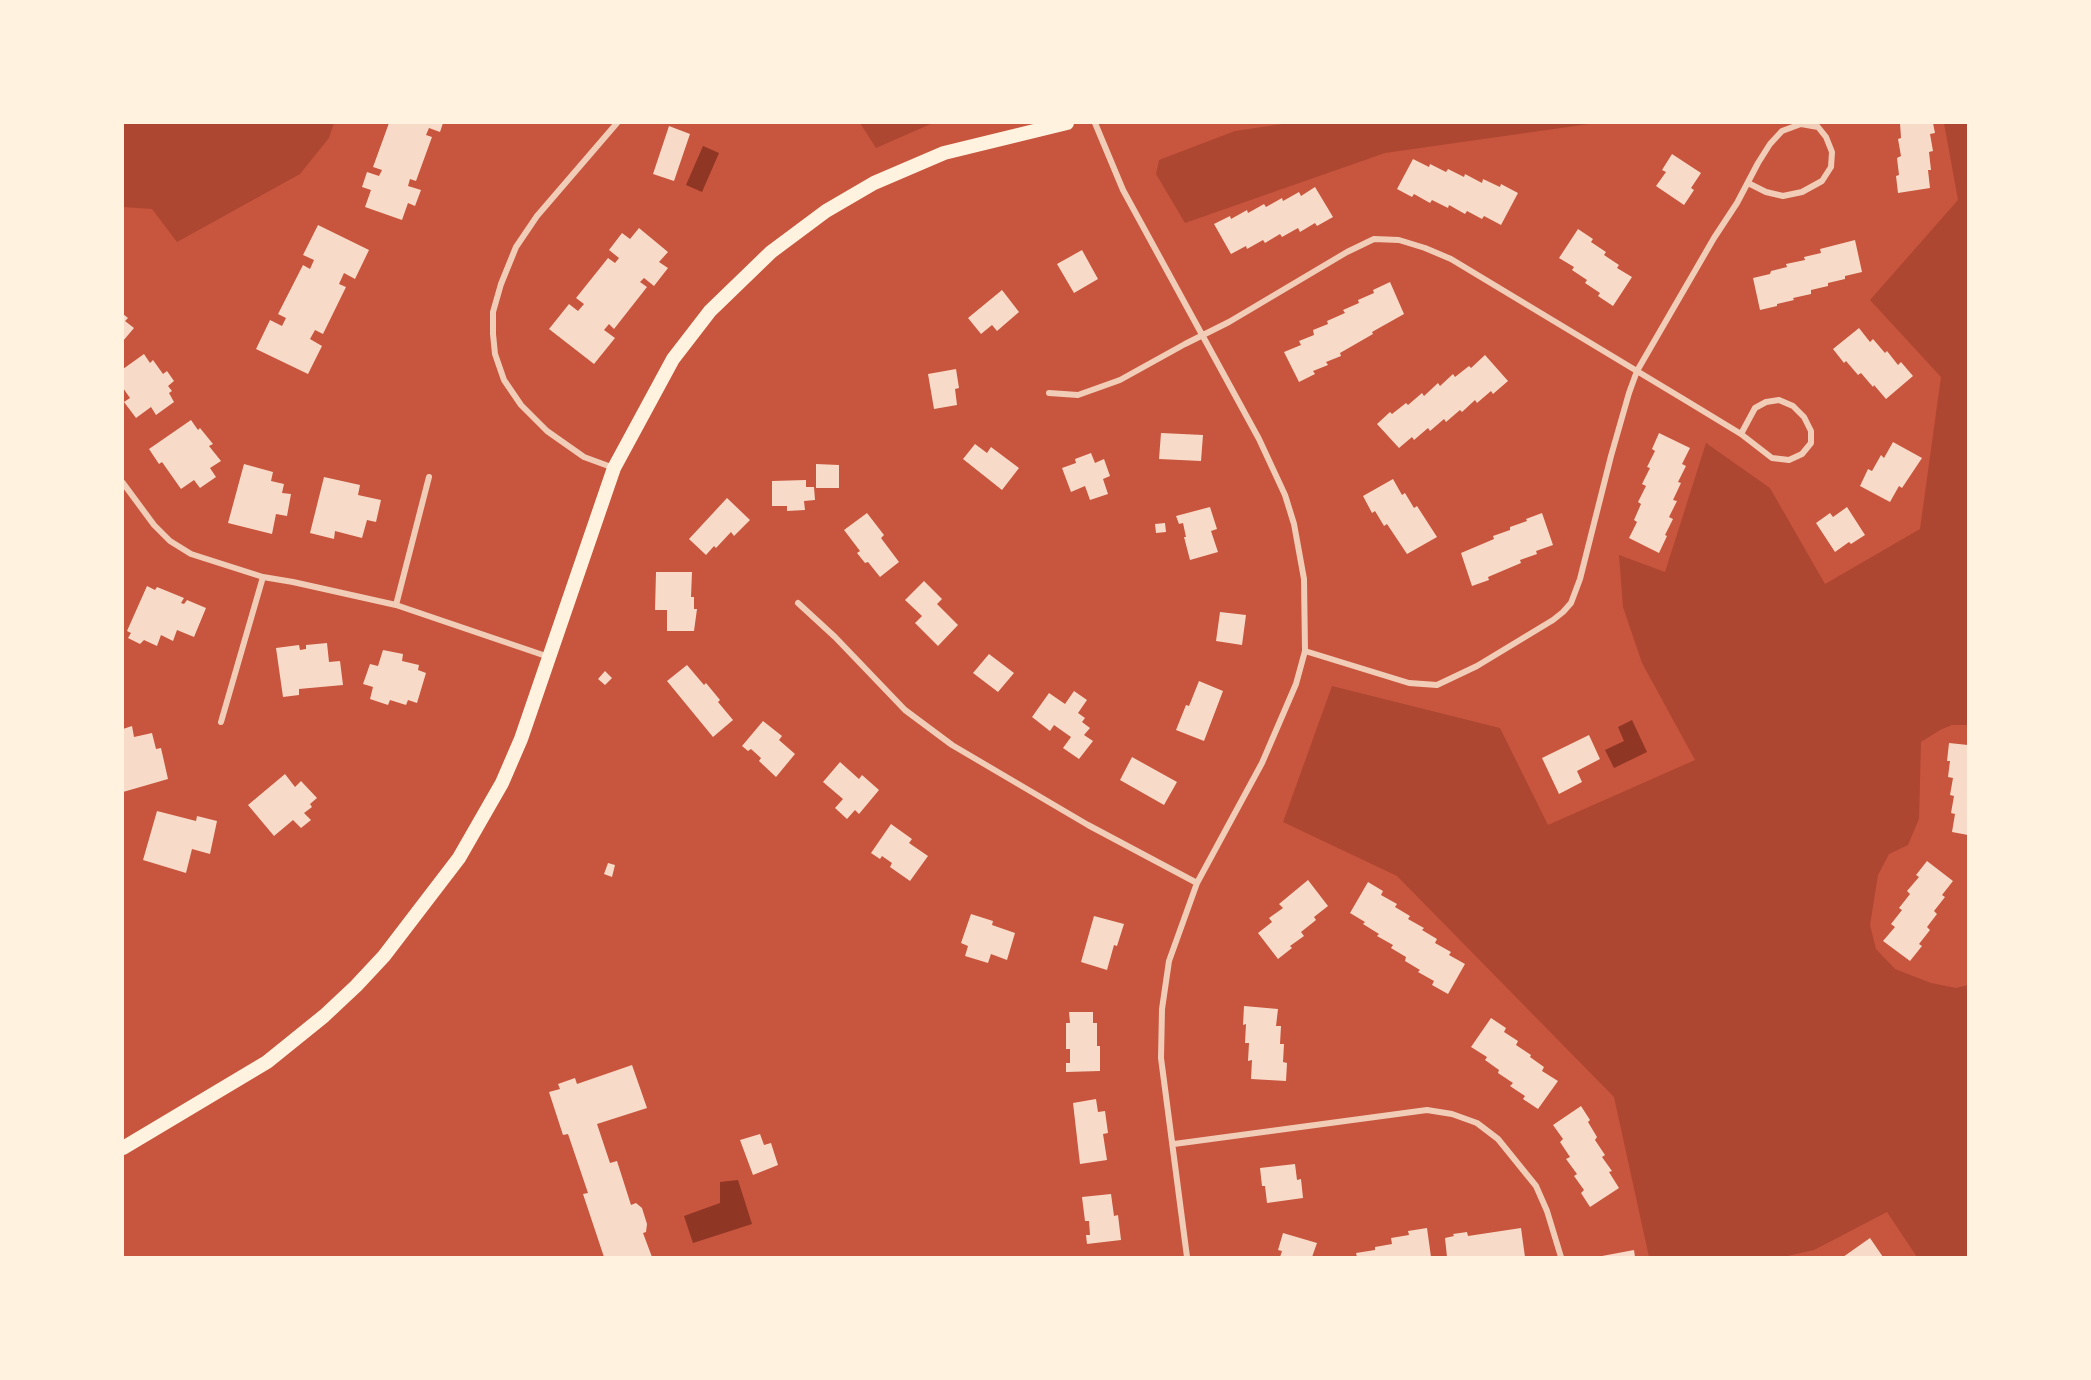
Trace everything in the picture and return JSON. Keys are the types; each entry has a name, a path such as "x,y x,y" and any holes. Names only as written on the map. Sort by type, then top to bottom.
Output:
{"main road":[{"path":"123,1148 267,1062 324,1016 384,956 459,858 502,783 521,739 614,468 673,359 710,311 780,245 826,211 874,183 944,153 1067,123"}],"street":[{"path":"614,468 584,457 547,431 521,405 504,380 495,354 493,334 494,312 501,284 516,247 537,216 617,123"},
{"path":"1095,123 1123,190 1259,439 1285,495 1294,524 1304,579 1305,651 1296,684 1262,763 1197,883 1169,961 1162,1009 1161,1058 1187,1257"},
{"path":"1305,651 1409,683 1437,685 1477,666 1563,612 1571,603 1580,579 1611,456 1637,371 1770,144 1782,131 1801,124 1818,127 1826,137 1832,152 1831,167 1822,181 1802,192 1783,196 1767,192 1748,183"},
{"path":"1049,393 1078,395 1120,380 1277,295 1347,252 1374,239 1399,240 1451,259 1741,434 1773,458 1789,460 1802,454 1810,443 1811,431 1804,417 1793,406 1779,400 1766,402 1755,408 1741,434"},
{"path":"396,605 429,477"},
{"path":"123,483 154,525 170,541 191,554 263,577 396,605 550,657"},
{"path":"220,722 263,577"},
{"path":"798,603 835,637 905,710 952,745 1088,825 1197,883"},
{"path":"1174,1144 1427,1110 1452,1114 1477,1123 1498,1139 1536,1186 1561,1257"}],"shaded area":[{"path":"123,123 334,123 329,138 300,174 177,242 152,209 123,207"},
{"path":"860,123 933,123 876,148"},
{"path":"1289,123 1596,123 1385,153 1185,223 1156,174 1159,160 1235,131"},
{"path":"1944,123 1968,123 1968,725 1952,725 1921,742 1919,819 1908,845 1889,854 1878,875 1870,925 1876,949 1895,969 1931,983 1956,988 1968,985 1968,1257 1917,1257 1887,1212 1814,1250 1783,1257 1649,1257 1614,1097 1397,876 1283,822 1332,686 1500,728 1548,825 1695,760 1642,663 1623,607 1619,555 1665,572 1706,443 1770,488 1825,584 1920,529 1941,377 1870,300 1958,200"},
{"path":"703,146 719,153 702,192 686,185"},
{"path":"1632,720 1647,752 1614,768 1605,750 1624,741 1618,727"},
{"path":"738,1180 752,1224 693,1243 684,1216 720,1203 720,1182"}],"building":[{"path":"389,123 443,123 440,132 429,128 426,135 432,137 416,181 410,179 408,186 421,190 415,206 408,203 402,220 365,207 371,190 362,187 367,172 379,176 382,170 373,167"},
{"path":"1900,123 1933,123 1935,133 1930,134 1933,151 1929,152 1931,170 1928,170 1930,188 1898,193 1896,176 1899,175 1897,158 1901,156 1898,139 1901,138"},
{"path":"669,126 690,134 674,181 653,174"},
{"path":"1672,154 1701,173 1684,205 1656,186 1666,172 1662,170"},
{"path":"1413,159 1446,172 1448,169 1464,177 1465,174 1482,183 1483,179 1500,187 1501,184 1518,193 1501,225 1484,216 1482,219 1467,211 1465,214 1449,205 1448,208 1432,200 1430,203 1414,194 1412,197 1397,189"},
{"path":"1315,187 1333,217 1317,226 1315,223 1300,232 1298,228 1282,237 1280,234 1265,243 1263,240 1247,249 1246,246 1231,254 1214,224 1230,216 1231,219 1247,210 1248,213 1264,204 1266,207 1282,198 1283,201 1299,192 1301,196"},
{"path":"318,225 369,250 355,279 344,273 339,284 346,287 323,334 315,330 310,339 322,346 308,374 256,349 270,320 282,326 286,318 278,314 303,265 310,269 314,260 303,255"},
{"path":"639,228 668,252 659,262 668,268 654,286 644,278 640,282 647,287 614,329 609,324 604,330 615,338 594,364 549,329 569,304 578,311 584,304 576,298 608,258 615,263 619,258 609,250 622,233 630,239"},
{"path":"1578,229 1606,252 1604,255 1619,265 1617,268 1632,277 1613,306 1585,283 1587,280 1572,270 1574,267 1559,258"},
{"path":"1855,240 1862,272 1828,283 1828,286 1811,290 1811,294 1760,310 1753,278 1787,267 1786,264 1805,260 1804,257 1821,253 1820,249"},
{"path":"1082,250 1098,279 1074,293 1057,264"},
{"path":"1390,282 1404,314 1372,332 1373,334 1340,353 1341,356 1326,362 1328,365 1313,371 1315,374 1299,382 1284,352 1301,345 1299,341 1314,335 1313,330 1328,324 1327,321 1345,313 1343,310 1359,303 1358,300"},
{"path":"1002,290 1019,312 997,331 992,325 981,334 968,318"},
{"path":"123,314 128,318 125,321 134,328 123,341"},
{"path":"1859,328 1870,342 1873,339 1898,365 1901,362 1913,376 1886,399 1861,373 1858,375 1846,361 1844,363 1833,349"},
{"path":"144,354 150,363 153,360 163,374 167,371 174,381 168,386 172,391 169,393 174,402 156,415 151,407 136,418 124,402 130,398 123,388 123,369"},
{"path":"1485,355 1508,381 1493,394 1491,391 1477,403 1475,400 1462,412 1460,410 1446,422 1444,419 1430,431 1428,428 1414,440 1412,437 1399,448 1377,424 1390,412 1392,414 1406,403 1408,405 1422,393 1424,396 1438,383 1440,386 1453,374 1455,377 1469,366 1471,368"},
{"path":"956,369 959,388 955,389 957,405 934,409 928,374"},
{"path":"191,420 213,444 209,446 221,461 210,468 216,477 200,488 194,480 181,489 162,462 159,464 149,449"},
{"path":"1161,433 1203,435 1201,461 1159,459"},
{"path":"1659,433 1690,448 1682,464 1686,466 1673,500 1677,501 1669,517 1673,519 1659,553 1629,538 1637,522 1634,520 1641,504 1638,502 1646,486 1642,484 1650,468 1647,467 1655,451 1652,449"},
{"path":"1893,442 1922,458 1902,488 1899,486 1890,502 1860,486 1868,469 1872,471 1881,455 1884,458"},
{"path":"975,444 987,453 991,447 1019,468 1002,490 963,459"},
{"path":"1091,453 1095,463 1104,459 1110,476 1103,479 1108,494 1090,500 1085,486 1071,492 1062,468 1076,463 1075,459"},
{"path":"244,464 273,472 271,481 284,484 282,493 291,494 287,516 276,514 272,534 228,523"},
{"path":"816,464 839,465 839,488 816,488"},
{"path":"324,477 360,485 358,495 381,500 376,522 367,520 362,538 335,531 334,539 310,533"},
{"path":"1393,479 1402,495 1405,493 1414,508 1417,506 1437,537 1407,554 1387,524 1384,526 1375,511 1372,513 1363,496"},
{"path":"806,480 806,487 814,487 815,500 804,501 805,510 787,511 787,506 772,506 772,481"},
{"path":"727,498 750,520 734,536 731,532 706,555 689,539"},
{"path":"1210,507 1217,529 1211,531 1218,552 1190,560 1183,523 1179,524 1176,516"},
{"path":"1847,507 1865,535 1835,552 1816,523 1830,513 1833,517"},
{"path":"867,513 884,535 881,538 899,562 880,577 857,553 860,551 844,530"},
{"path":"1542,513 1553,545 1536,551 1537,554 1520,560 1521,563 1488,577 1489,580 1472,586 1461,553 1494,539 1493,536"},
{"path":"1165,523 1166,532 1156,533 1155,524"},
{"path":"656,572 692,572 691,597 694,597 694,609 697,609 694,631 667,631 667,610 655,610"},
{"path":"924,581 942,599 937,604 958,625 938,646 915,623 922,616 905,600"},
{"path":"147,586 155,590 157,587 184,598 181,603 184,604 187,600 206,608 194,637 177,630 173,641 161,635 157,646 144,640 140,644 128,638 131,633 127,631"},
{"path":"1220,612 1246,615 1242,645 1216,641"},
{"path":"327,643 329,662 340,661 343,685 299,689 299,695 283,697 276,648 299,645 300,650 306,649 306,645"},
{"path":"383,650 403,654 402,661 419,665 418,670 426,673 417,703 408,700 406,705 390,700 388,705 370,699 373,687 363,684 370,664 378,666"},
{"path":"989,654 1014,673 998,692 973,673"},
{"path":"687,665 704,685 706,683 733,720 713,737 667,681"},
{"path":"605,671 612,678 605,685 598,679"},
{"path":"1199,681 1223,691 1204,741 1176,730"},
{"path":"1074,691 1087,700 1078,713 1085,718 1082,722 1090,728 1084,735 1093,741 1079,759 1063,748 1071,737 1054,725 1050,731 1032,717 1049,693 1065,704"},
{"path":"763,721 782,736 779,740 795,754 776,777 759,761 761,758 751,749 748,751 742,746"},
{"path":"132,726 134,737 152,733 156,749 161,748 168,779 123,792 123,729"},
{"path":"1589,735 1600,759 1577,771 1582,782 1559,794 1542,758"},
{"path":"1949,743 1968,745 1968,835 1952,832 1955,814 1951,813 1954,796 1950,795 1953,778 1948,777"},
{"path":"1132,757 1177,782 1164,805 1120,780"},
{"path":"840,762 859,779 862,775 879,790 859,814 855,810 847,819 835,808 843,799 823,782"},
{"path":"285,774 295,787 301,781 317,798 310,804 312,807 304,813 311,820 301,828 293,820 274,836 248,805"},
{"path":"157,811 196,821 197,816 217,821 210,854 192,849 186,873 143,860"},
{"path":"891,824 912,839 909,843 928,856 910,881 890,867 892,863 882,856 880,859 871,853"},
{"path":"1927,861 1953,881 1942,895 1945,897 1934,911 1937,914 1927,927 1930,930 1919,944 1922,946 1910,961 1883,941 1895,927 1891,924 1902,910 1899,908 1910,894 1907,891 1919,877 1916,875"},
{"path":"608,863 615,865 612,877 604,874"},
{"path":"1308,880 1328,906 1301,932 1304,936 1278,959 1258,933 1272,922 1269,918 1283,908 1279,904"},
{"path":"1368,882 1383,891 1381,895 1397,904 1395,907 1410,916 1408,919 1437,939 1435,943 1451,952 1449,955 1465,964 1448,994 1432,985 1434,981 1405,961 1406,957 1391,948 1393,945 1377,936 1379,934 1363,924 1365,922 1350,913"},
{"path":"971,914 993,921 992,925 1015,933 1007,960 991,954 988,963 965,956 968,946 961,943"},
{"path":"1094,916 1124,924 1117,946 1114,945 1107,970 1081,962"},
{"path":"1244,1006 1278,1009 1276,1026 1281,1026 1280,1044 1284,1044 1283,1062 1287,1063 1286,1081 1251,1079 1252,1060 1248,1061 1249,1043 1245,1043 1246,1024 1243,1025"},
{"path":"1069,1012 1093,1012 1093,1023 1097,1023 1097,1046 1100,1046 1100,1071 1066,1072 1066,1063 1070,1063 1070,1049 1066,1049 1066,1023 1070,1023"},
{"path":"1491,1018 1506,1028 1504,1032 1518,1041 1516,1045 1544,1067 1542,1071 1558,1081 1538,1109 1510,1086 1513,1083 1485,1060 1487,1057 1471,1047"},
{"path":"632,1065 647,1108 597,1124 610,1163 617,1161 631,1205 636,1203 642,1208 647,1224 646,1232 643,1233 652,1257 604,1257 583,1194 588,1193 568,1134 563,1135 549,1092 560,1089 558,1084 575,1078 577,1084"},
{"path":"1096,1099 1098,1112 1105,1111 1108,1133 1103,1134 1107,1160 1080,1164 1073,1103"},
{"path":"1581,1106 1597,1137 1595,1140 1605,1155 1602,1157 1612,1171 1609,1172 1619,1188 1590,1207 1581,1193 1584,1190 1574,1176 1577,1174 1566,1159 1570,1157 1560,1142 1563,1139 1553,1125"},
{"path":"760,1134 764,1145 771,1143 778,1165 753,1175 740,1140"},
{"path":"1295,1164 1297,1180 1301,1179 1303,1198 1267,1203 1260,1168"},
{"path":"1111,1194 1114,1216 1118,1215 1121,1240 1087,1244 1086,1235 1090,1235 1089,1221 1085,1221 1082,1197"},
{"path":"1427,1228 1431,1257 1357,1257 1356,1253 1392,1244 1391,1238 1409,1235 1408,1231"},
{"path":"1521,1228 1525,1257 1447,1257 1445,1238 1454,1236 1453,1234 1467,1232 1468,1236"},
{"path":"1283,1233 1317,1243 1312,1257 1280,1257 1282,1251 1278,1250"},
{"path":"1870,1238 1883,1257 1843,1257"},
{"path":"1634,1250 1635,1257 1602,1257 1602,1256"}]}
